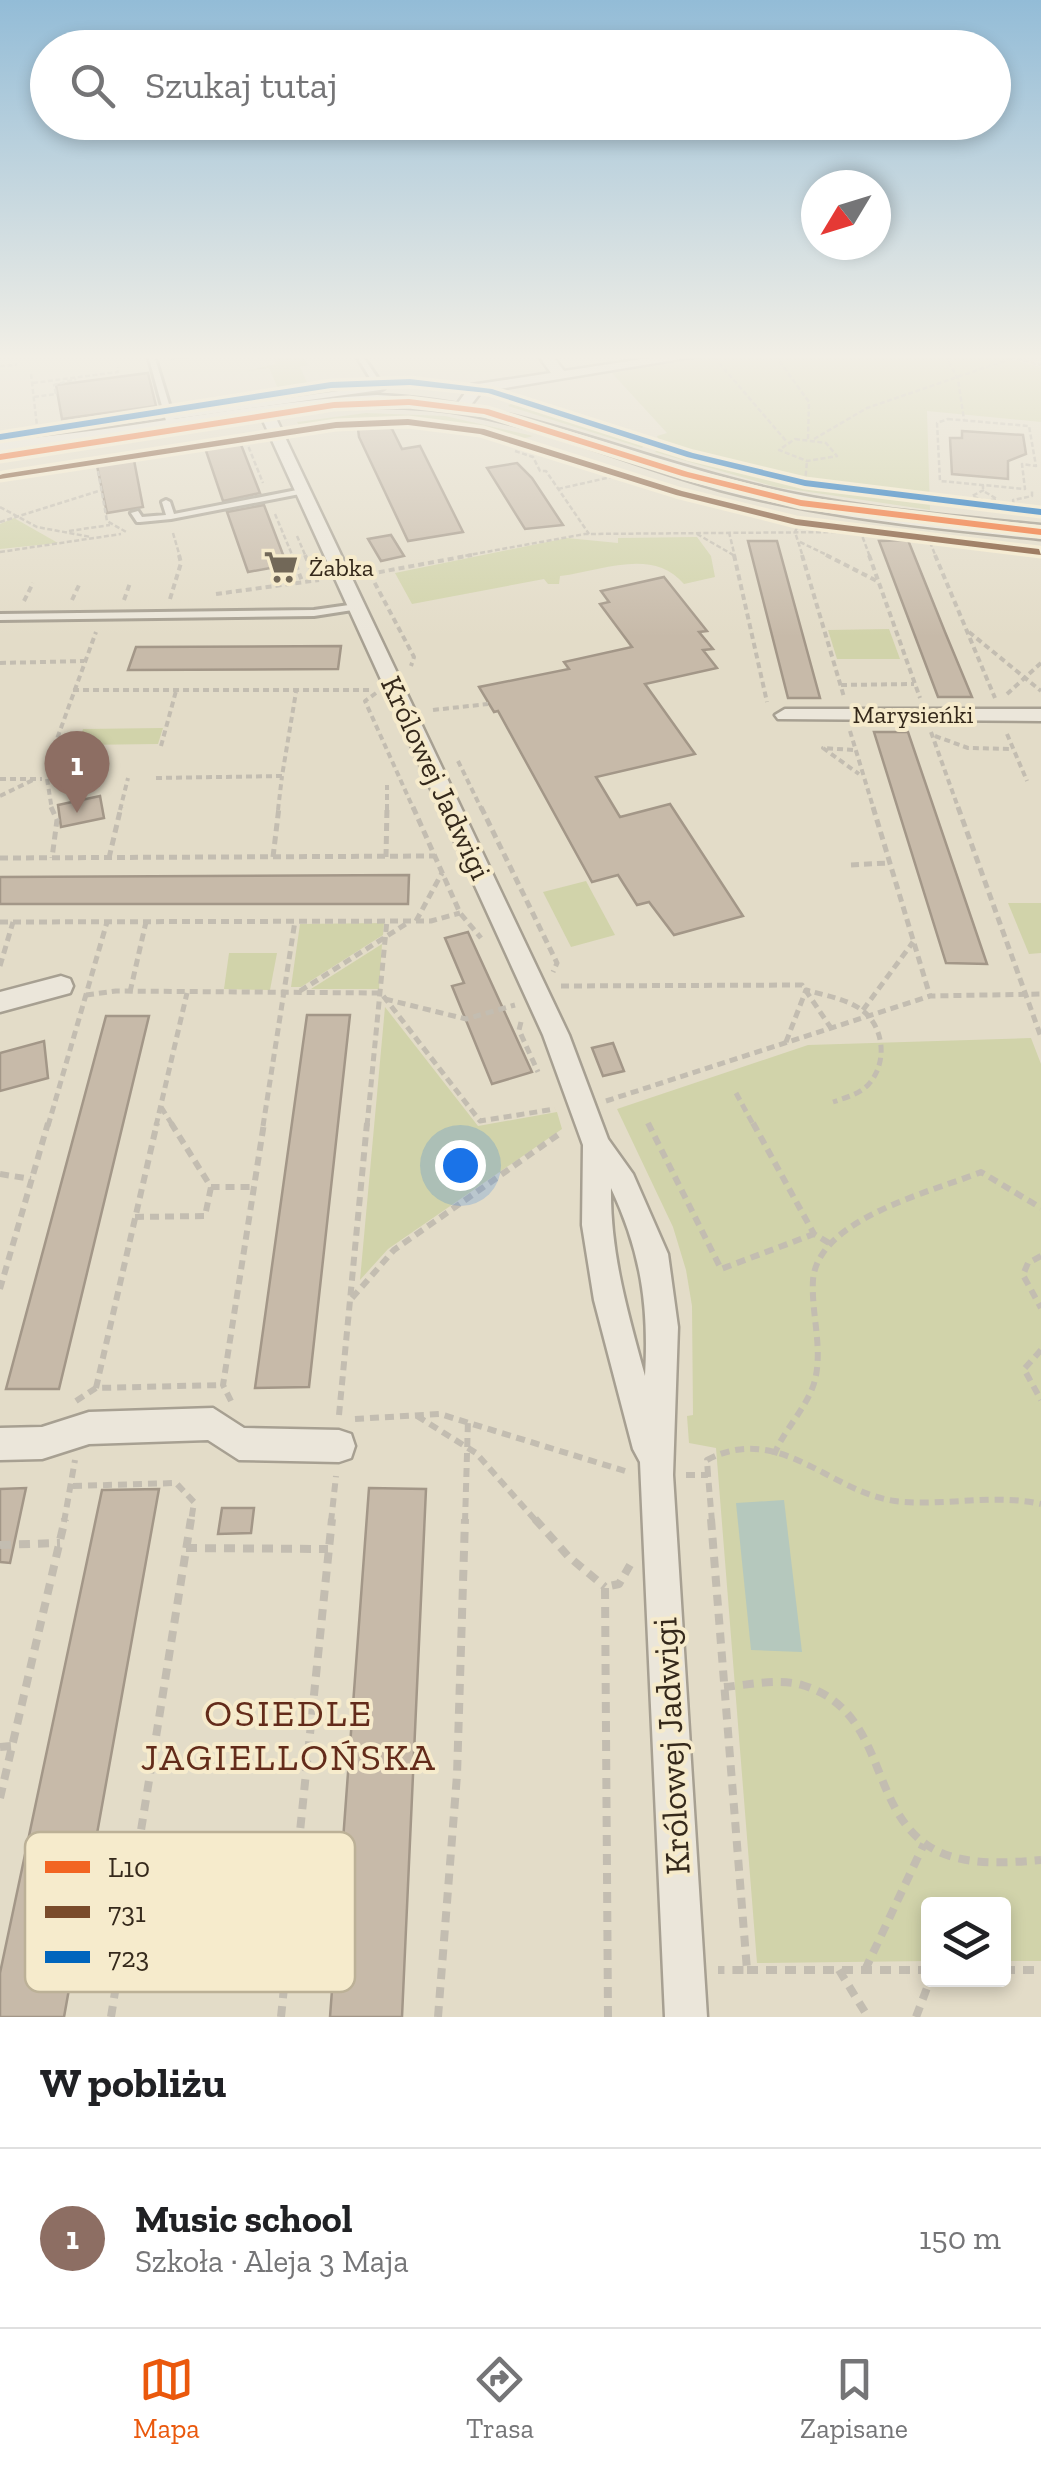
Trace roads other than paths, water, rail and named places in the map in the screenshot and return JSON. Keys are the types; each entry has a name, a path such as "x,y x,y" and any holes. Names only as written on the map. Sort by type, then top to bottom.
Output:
{"street":[{"path":"0,457 39,449"},
{"name":"Królowej Jadwigi","path":"283,449 350,608 556,1035 585,1144 633,1472 686,2017"},
{"path":"616,449 764,495 848,510 1041,532"},
{"name":"Marysieńki","path":"776,710 1041,714"},
{"path":"0,1002 65,993"},
{"name":"Królowej Jadwigi","path":"585,1144 623,1183 652,1254 663,1327 633,1472"},
{"path":"0,1444 42,1443 89,1428 212,1424 239,1444 339,1433"}],"lane":[{"path":"134,513 140,520 171,517 302,490"},
{"path":"166,502 171,517"},
{"path":"0,617 350,608"}],"place":[{"name":"Żabka","path":"281,567"},
{"name":"Music school","path":"77,813"}],"district":[{"name":"OSIEDLE JAGIELLOŃSKA","path":"289,1735"}]}
